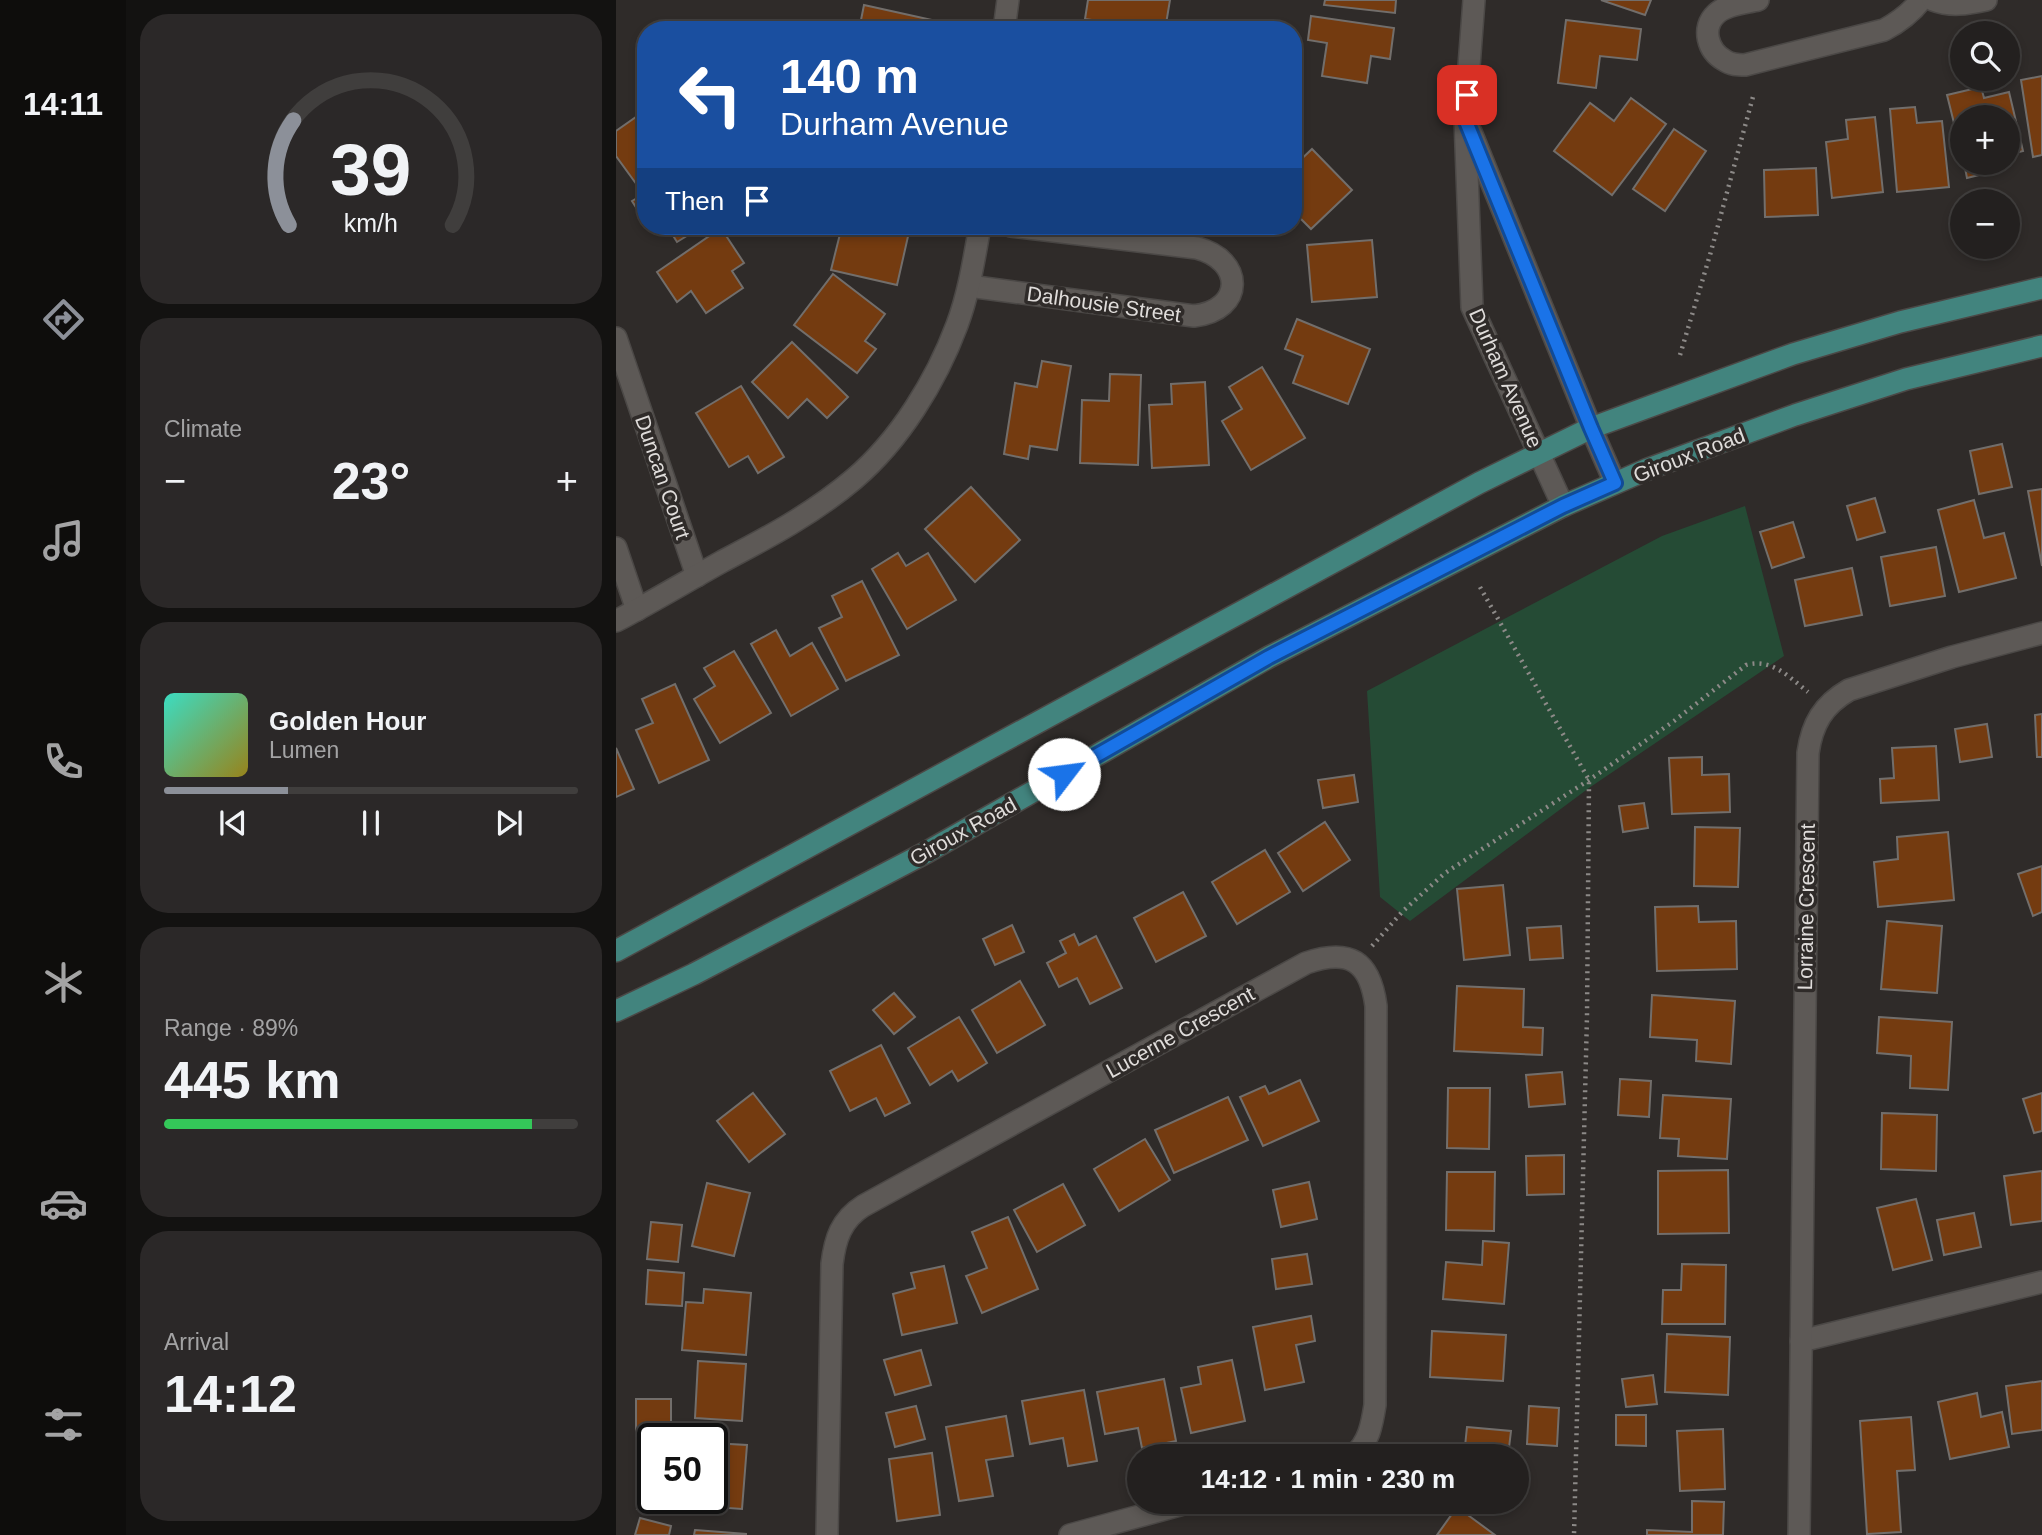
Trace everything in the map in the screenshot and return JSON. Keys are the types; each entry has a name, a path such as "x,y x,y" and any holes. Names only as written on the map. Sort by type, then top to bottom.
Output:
{"main road":[{"path":"616,951 1539,452 1591,428 1793,354 1900,322 2042,288"},
{"name":"Giroux Road","path":"616,1011 694,974 928,852 1269,657 1563,506 1615,483 1795,415 1906,379 2042,346"}],"street":[{"path":"1005,21 1008,0"},
{"name":"Durham Avenue","path":"1475,0 1465,119 1472,307 1563,506"},
{"path":"1758,0 1724,8 1715,14 1707,31 1708,43 1723,60 1745,65 1884,30 1899,22 1921,0"},
{"path":"1933,0 1948,5 1986,0"},
{"name":"Durham Avenue","path":"1465,119 1615,483"},
{"path":"616,621 821,505 856,478 883,450 925,391 941,362 957,325 969,286 978,235"},
{"name":"Dalhousie Street","path":"969,286 1194,316 1223,306 1232,289 1226,265 1209,251 1082,235"},
{"name":"Duncan Court","path":"616,338 696,576"},
{"path":"616,548 637,610"},
{"path":"1826,706 1849,690 1952,657 2042,633"},
{"name":"Lorraine Crescent","path":"1799,1535 1808,753 1815,722 1826,706"},
{"name":"Lucerne Crescent","path":"827,1535 832,1264 837,1238 846,1219 875,1200 1306,963 1335,957 1357,962"},
{"path":"1357,962 1370,978 1376,1006 1375,1405 1364,1444"},
{"path":"1801,1341 2042,1282"},
{"path":"1070,1535 1147,1514"}],"path":[{"path":"1680,355 1754,93"},
{"path":"1480,587 1588,779 1587,1016 1574,1535"},
{"path":"1357,962 1403,911 1445,873 1674,721 1746,665 1761,663 1773,666 1826,706"}],"green space":[{"path":"1745,506 1784,656 1589,788 1410,921 1380,897 1367,691 1662,536"}],"building":[{"path":"1088,0 1170,0 1166,21 1085,19"},
{"path":"1325,0 1396,0 1395,13 1324,5"},
{"path":"1601,0 1651,0 1645,15"},
{"path":"864,5 936,21 861,21"},
{"path":"1311,16 1394,28 1390,59 1371,56 1367,83 1322,76 1327,43 1308,40"},
{"path":"1566,20 1641,29 1637,60 1600,56 1596,88 1558,83"},
{"path":"2042,76 2042,155 2033,157 2021,80"},
{"path":"1982,91 1984,98 2009,92 2012,105 1950,107 1947,95"},
{"path":"1631,98 1666,124 1612,195 1554,151 1590,103 1614,121"},
{"path":"1915,107 1917,123 1942,121 1949,187 1897,192 1890,109"},
{"path":"637,116 637,185 616,156 616,131"},
{"path":"1875,117 1883,192 1832,198 1826,142 1848,139 1846,120"},
{"path":"1674,129 1706,151 1665,211 1633,189"},
{"path":"1312,149 1352,190 1311,229 1302,220 1302,158"},
{"path":"1816,168 1818,215 1765,217 1764,170"},
{"path":"673,235 688,235 677,242"},
{"path":"711,235 726,235 744,263 732,271 743,288 706,313 691,291 677,302 657,272"},
{"path":"840,235 908,235 897,285 831,270"},
{"path":"1372,240 1377,297 1312,302 1307,245"},
{"path":"833,274 885,314 865,341 876,349 857,373 794,325"},
{"path":"1297,319 1370,349 1348,404 1293,383 1303,356 1285,349"},
{"path":"792,342 848,397 827,418 807,399 788,418 752,382"},
{"path":"1042,361 1071,366 1057,450 1030,446 1028,459 1004,454 1015,383 1037,387"},
{"path":"1262,367 1305,438 1251,470 1222,421 1242,409 1229,387"},
{"path":"1110,374 1141,375 1138,465 1080,463 1082,400 1109,401"},
{"path":"1205,382 1209,465 1152,468 1149,405 1172,404 1171,384"},
{"path":"741,386 784,457 758,473 748,456 729,467 696,413"},
{"path":"2002,444 2012,487 1979,494 1970,451"},
{"path":"971,487 1020,540 975,582 925,529"},
{"path":"2042,489 2042,566 2028,491"},
{"path":"1875,498 1885,532 1857,540 1847,506"},
{"path":"1974,500 1984,538 2004,533 2016,578 1959,592 1938,510"},
{"path":"1793,522 1804,557 1772,568 1760,532"},
{"path":"1936,547 1945,596 1890,606 1881,557"},
{"path":"898,553 906,566 928,553 956,600 907,629 872,569"},
{"path":"1852,568 1862,615 1805,626 1795,580"},
{"path":"862,581 899,655 846,681 819,628 842,617 832,596"},
{"path":"776,630 790,656 812,643 838,689 791,716 751,644"},
{"path":"734,651 771,713 720,743 694,699 715,686 704,668"},
{"path":"675,684 709,760 659,783 636,730 653,723 642,699"},
{"path":"2042,714 2042,757 2037,757 2035,715"},
{"path":"1987,724 1992,757 1960,762 1955,729"},
{"path":"1936,746 1939,800 1881,803 1880,779 1894,778 1892,748"},
{"path":"616,748 634,789 616,797"},
{"path":"1702,757 1702,775 1729,774 1730,812 1672,814 1669,758"},
{"path":"1354,775 1358,802 1323,808 1318,780"},
{"path":"1644,803 1648,828 1623,832 1619,806"},
{"path":"1325,822 1350,860 1303,891 1278,853"},
{"path":"1695,827 1740,828 1738,887 1694,886"},
{"path":"1948,832 1954,900 1878,907 1874,862 1898,859 1897,837"},
{"path":"1265,850 1290,892 1237,924 1212,882"},
{"path":"2042,866 2042,912 2033,916 2018,874"},
{"path":"1503,885 1510,955 1464,960 1457,889"},
{"path":"1183,892 1206,936 1156,962 1134,918"},
{"path":"1698,906 1699,922 1736,921 1737,969 1657,971 1655,907"},
{"path":"1887,921 1942,926 1937,993 1881,989"},
{"path":"1012,925 1024,952 995,965 983,939"},
{"path":"1561,926 1563,958 1530,960 1527,928"},
{"path":"1074,934 1079,945 1096,936 1122,988 1090,1004 1077,978 1059,987 1047,963 1066,953 1060,941"},
{"path":"1020,981 1045,1025 997,1053 972,1010"},
{"path":"1457,986 1524,989 1523,1027 1543,1028 1542,1055 1454,1051"},
{"path":"894,993 915,1017 894,1034 873,1010"},
{"path":"1652,995 1735,1001 1731,1064 1696,1061 1697,1040 1650,1037"},
{"path":"959,1017 987,1063 958,1081 952,1071 930,1085 908,1048"},
{"path":"1879,1017 1952,1022 1948,1090 1910,1088 1911,1056 1877,1053"},
{"path":"881,1045 910,1103 885,1116 876,1098 850,1111 830,1071"},
{"path":"1562,1072 1565,1104 1529,1107 1526,1075"},
{"path":"1620,1079 1651,1081 1649,1117 1618,1115"},
{"path":"1300,1080 1319,1121 1263,1146 1240,1097 1265,1086 1269,1094"},
{"path":"1448,1088 1490,1088 1489,1149 1447,1148"},
{"path":"753,1093 785,1134 749,1162 717,1121"},
{"path":"2042,1093 2042,1131 2034,1133 2023,1099"},
{"path":"1663,1095 1731,1099 1727,1159 1678,1156 1679,1139 1660,1138"},
{"path":"1228,1097 1248,1140 1174,1173 1155,1130"},
{"path":"1882,1113 1937,1115 1936,1171 1881,1169"},
{"path":"1145,1139 1170,1180 1119,1211 1094,1169"},
{"path":"1564,1155 1564,1194 1527,1195 1526,1156"},
{"path":"1728,1170 1729,1233 1658,1234 1658,1171"},
{"path":"2042,1171 2042,1221 2011,1225 2004,1176"},
{"path":"1447,1172 1495,1172 1494,1231 1446,1230"},
{"path":"1309,1182 1317,1219 1281,1227 1273,1190"},
{"path":"707,1183 750,1193 734,1256 692,1246"},
{"path":"1063,1184 1085,1225 1037,1252 1014,1210"},
{"path":"1916,1199 1932,1260 1893,1270 1877,1208"},
{"path":"1974,1213 1981,1247 1944,1255 1937,1220"},
{"path":"1008,1217 1038,1289 982,1313 966,1276 987,1268 972,1232"},
{"path":"651,1222 682,1225 678,1262 647,1259"},
{"path":"1483,1241 1509,1243 1504,1304 1443,1299 1446,1262 1482,1265"},
{"path":"1307,1254 1312,1284 1276,1289 1272,1259"},
{"path":"1682,1264 1726,1265 1725,1324 1662,1324 1663,1290 1681,1290"},
{"path":"944,1266 957,1323 902,1335 893,1294 915,1288 911,1273"},
{"path":"648,1270 684,1273 682,1306 646,1304"},
{"path":"704,1289 751,1293 746,1355 682,1350 686,1302 703,1303"},
{"path":"1311,1316 1315,1341 1296,1345 1304,1382 1265,1390 1253,1327"},
{"path":"1432,1331 1506,1335 1503,1381 1430,1377"},
{"path":"1667,1334 1730,1337 1728,1395 1665,1392"},
{"path":"921,1350 931,1385 895,1395 884,1360"},
{"path":"1232,1360 1245,1421 1191,1433 1181,1388 1201,1384 1198,1367"},
{"path":"698,1361 746,1364 742,1421 695,1418"},
{"path":"1653,1375 1657,1404 1626,1407 1622,1379"},
{"path":"1164,1379 1176,1441 1141,1444 1138,1428 1105,1434 1097,1392"},
{"path":"2042,1381 2042,1430 2012,1434 2006,1386"},
{"path":"1084,1390 1097,1461 1068,1466 1063,1438 1030,1444 1022,1401"},
{"path":"1977,1393 1981,1417 2002,1412 2009,1447 1950,1459 1938,1402"},
{"path":"636,1399 671,1399 671,1423 637,1423 636,1431"},
{"path":"916,1406 925,1439 895,1447 886,1413"},
{"path":"1529,1406 1559,1408 1557,1446 1527,1444"},
{"path":"1616,1415 1646,1415 1646,1446 1616,1445"},
{"path":"1006,1416 1013,1456 986,1460 993,1496 959,1501 946,1427"},
{"path":"1911,1417 1915,1470 1897,1471 1901,1532 1867,1534 1860,1421"},
{"path":"1467,1427 1511,1431 1509,1444 1465,1444"},
{"path":"1723,1429 1725,1489 1680,1491 1677,1431"},
{"path":"728,1444 747,1445 742,1509 728,1508"},
{"path":"932,1453 940,1515 897,1521 889,1459"},
{"path":"1692,1501 1724,1502 1723,1535 1647,1535 1647,1530 1692,1532"},
{"path":"1452,1514 1466,1514 1495,1535 1437,1535"},
{"path":"640,1518 671,1526 669,1535 635,1535"},
{"path":"695,1530 746,1534 746,1535 694,1535"}],"route":[{"path":"1064,774 1269,657 1563,506 1615,483 1465,119 1467,95"}]}
